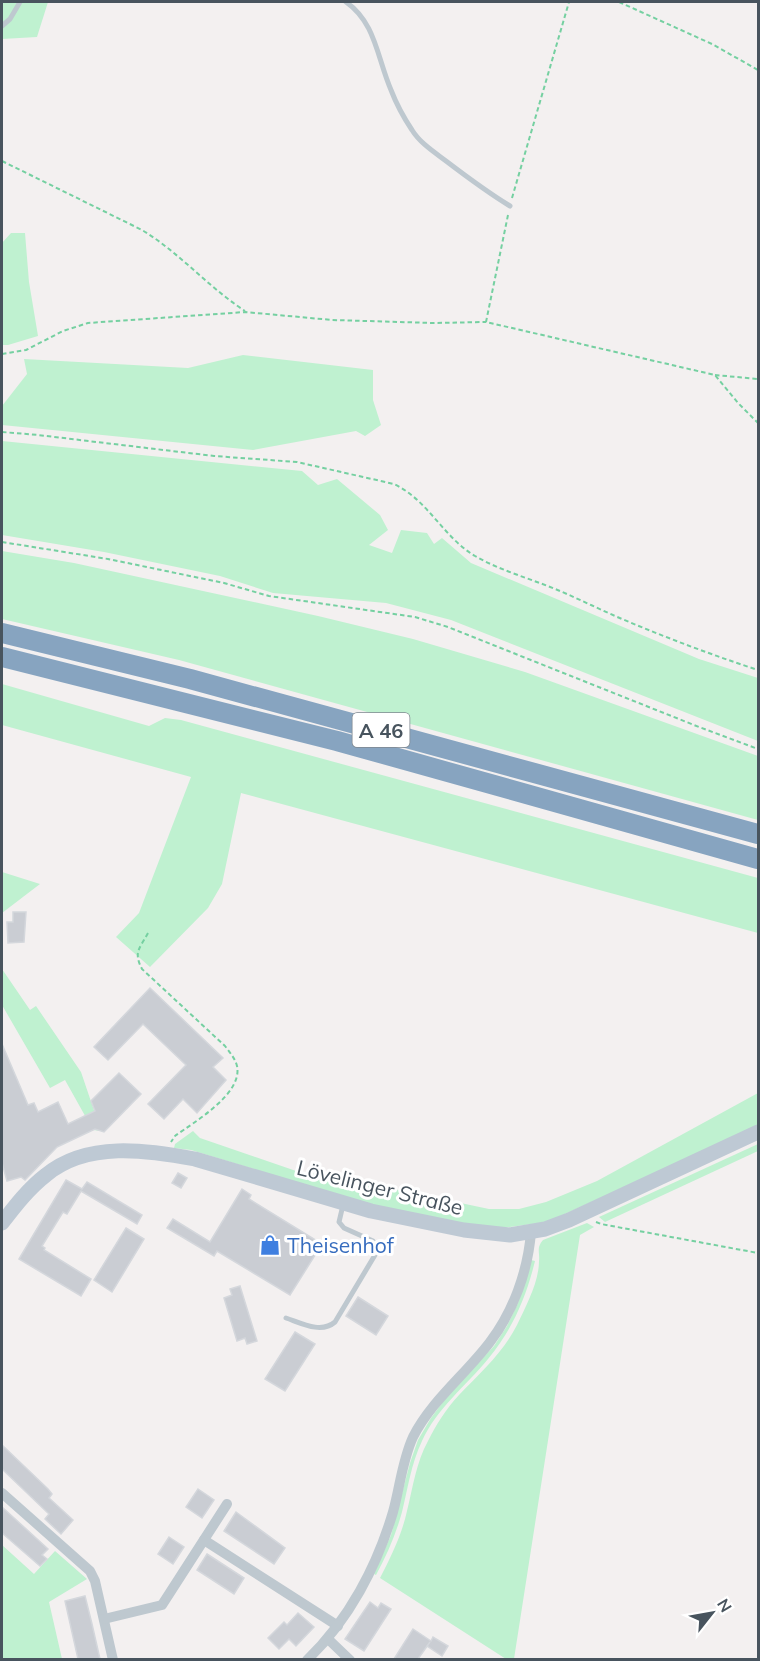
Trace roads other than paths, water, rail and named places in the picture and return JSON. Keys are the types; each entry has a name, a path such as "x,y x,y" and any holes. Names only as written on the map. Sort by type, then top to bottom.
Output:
{"highway":[{"name":"A 46","path":"2,633 312,711 759,834"},
{"name":"A 46","path":"2,657 337,741 759,859"}],"street":[{"name":"Lövelinger Straße","path":"2,1223 38,1181 55,1168 74,1158 105,1152 171,1155 214,1165 343,1204 487,1233 510,1235 531,1233 584,1213 759,1132"},
{"path":"307,1659 338,1626 362,1586 383,1541 393,1510 404,1460 413,1438 444,1391 490,1342 503,1323 522,1278 531,1233"},
{"path":"2,1493 90,1571 95,1581 113,1659"},
{"path":"104,1619 162,1605 227,1504"},
{"path":"204,1540 338,1626"},
{"path":"328,1639 350,1659"}],"lane":[{"path":"2,26 10,19 20,2"},
{"path":"346,2 356,8 367,22 390,89 413,132 423,143 486,192 510,206"},
{"path":"286,1318 315,1327 330,1326 335,1322 378,1250 373,1241 344,1228 339,1222 343,1204"}],"place":[{"name":"Theisenhof","path":"270,1245"}]}
